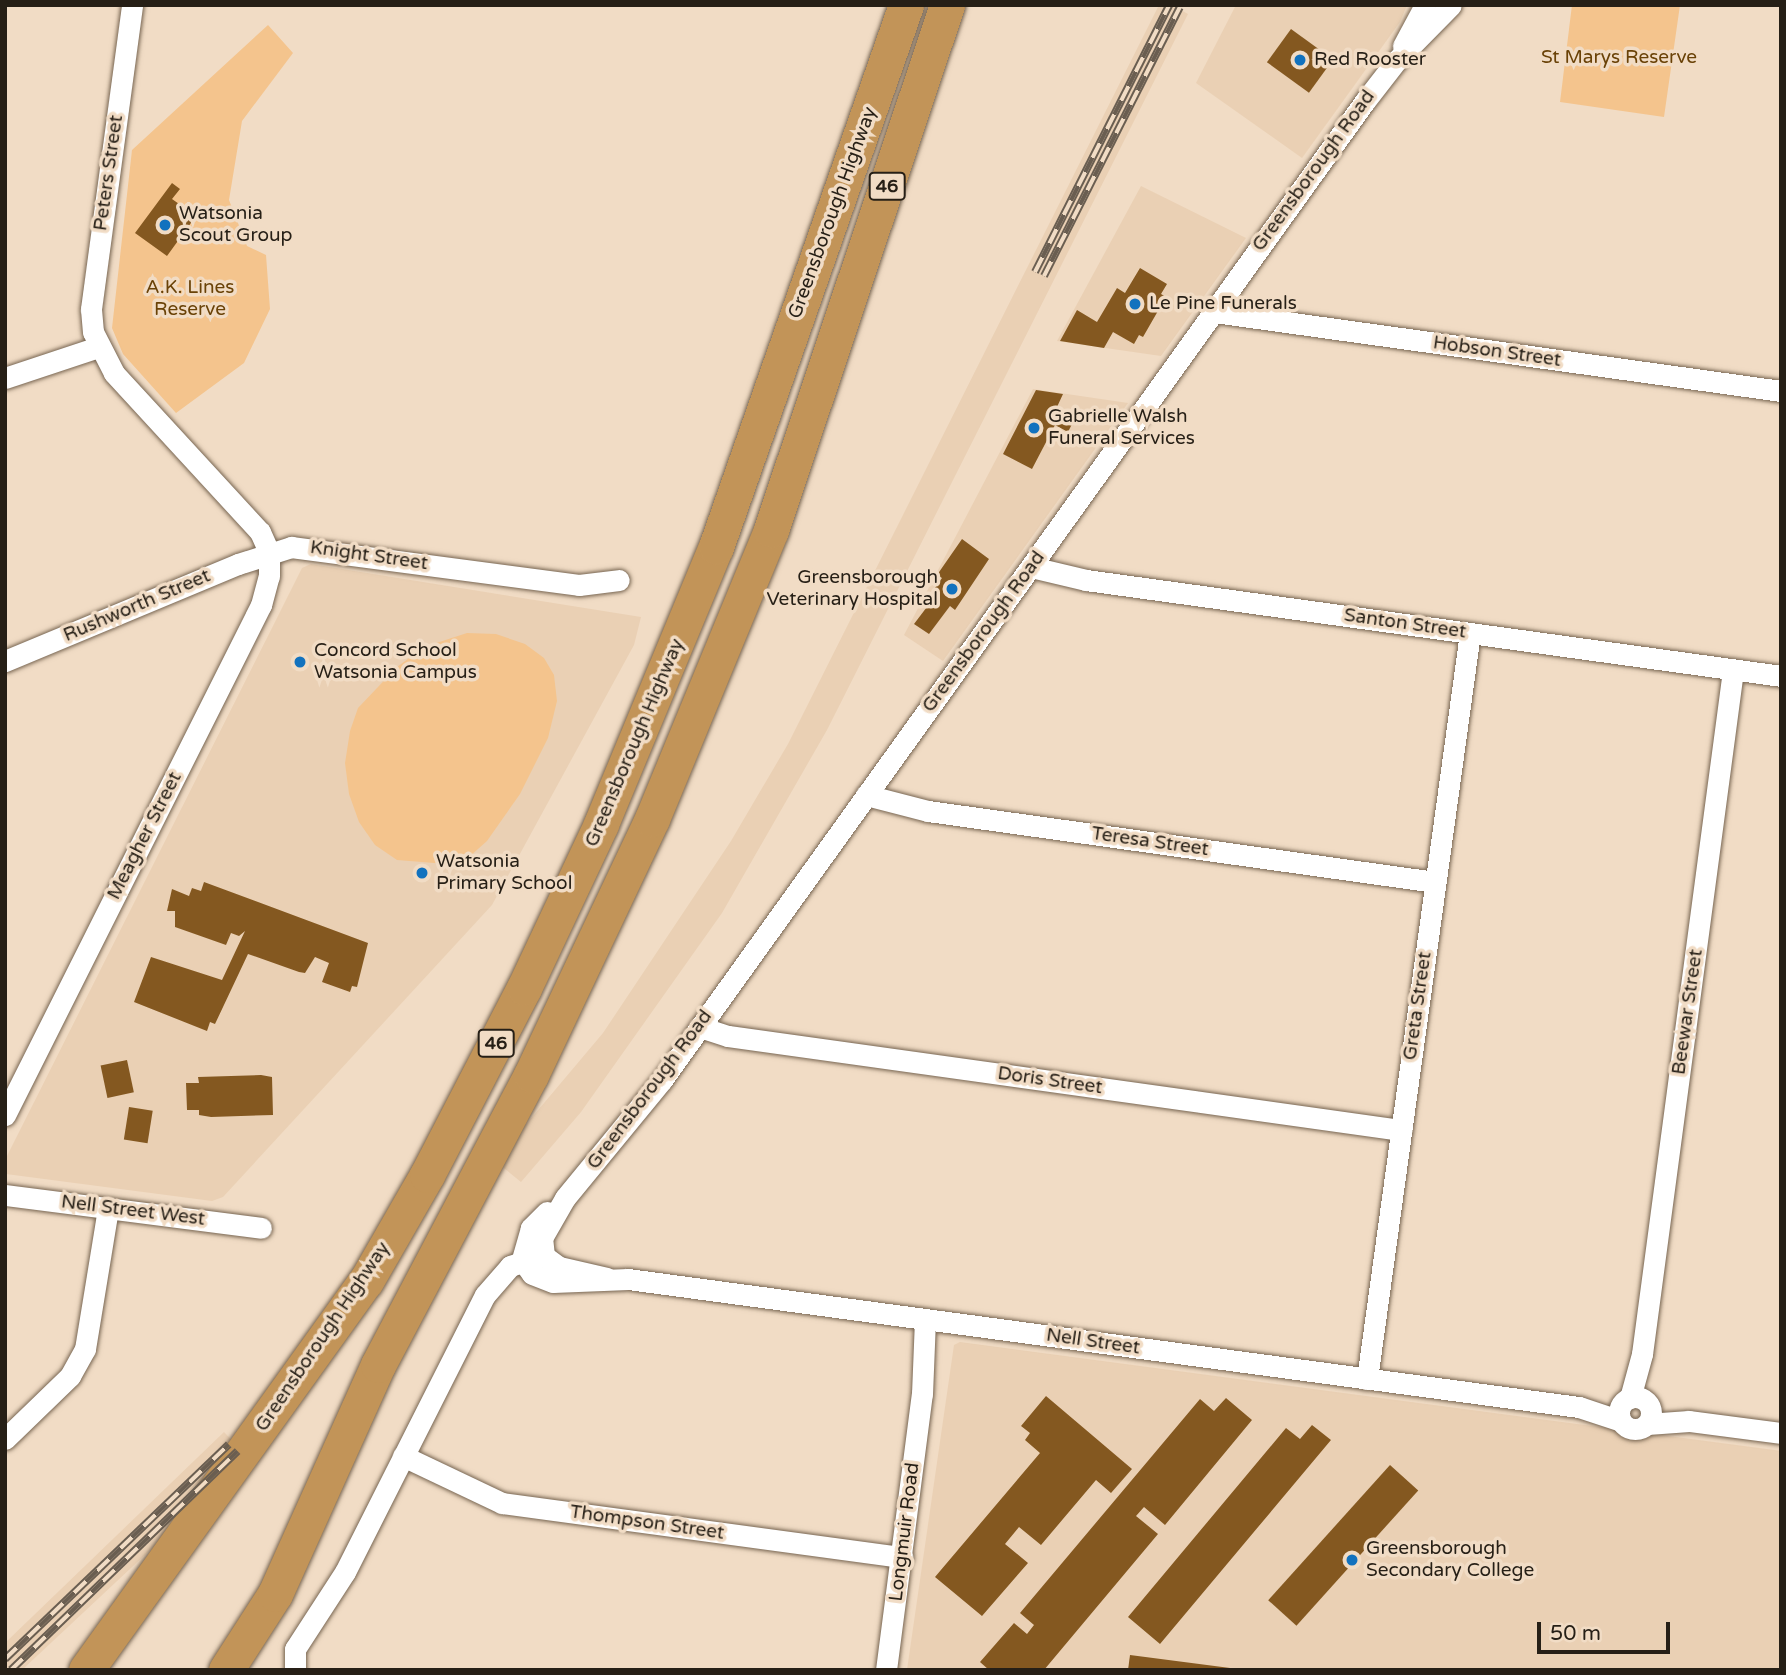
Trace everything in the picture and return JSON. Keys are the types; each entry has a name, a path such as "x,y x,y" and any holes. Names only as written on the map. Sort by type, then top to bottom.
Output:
{"highway":[{"name":"Greensborough Highway","path":"86,1670 366,1281 427,1175 524,988 601,824 707,572 906,5"},
{"name":"Greensborough Highway","path":"226,1670 275,1594 378,1365 531,1075 652,819 771,530 947,5"}],"street":[{"name":"Peters Street","path":"96,340 91,309 132,5"},
{"name":"Greensborough Road","path":"531,1262 565,1198 612,1144 700,1027 1396,61 1451,5"},
{"name":"Greensborough Road","path":"1396,61 1424,6"},
{"name":"Hobson Street","path":"1214,312 1781,391"},
{"path":"5,379 96,340 114,373 254,523 269,552"},
{"name":"Knight Street","path":"269,552 302,547 579,585 619,580"},
{"name":"Rushworth Street","path":"5,661 269,552"},
{"name":"Meagher Street","path":"5,1115 261,605 269,576 269,552"},
{"name":"Santon Street","path":"1031,567 1086,580 1781,676"},
{"name":"Greta Street","path":"1367,1378 1470,633"},
{"name":"Beewar Street","path":"1636,1409 1733,670"},
{"name":"Teresa Street","path":"866,795 928,811 1435,882"},
{"name":"Doris Street","path":"700,1027 775,1043 1401,1130"},
{"name":"Nell Street West","path":"5,1195 261,1228"},
{"path":"5,1439 70,1376 85,1349 108,1208"},
{"path":"295,1670 295,1649 345,1572 480,1309 531,1262"},
{"name":"Nell Street","path":"531,1262 607,1279 1579,1407 1636,1409 1689,1421 1781,1433"},
{"name":"Longmuir Road","path":"886,1670 932,1320"},
{"name":"Thompson Street","path":"403,1456 502,1503 902,1557"}],"shaded area":[{"path":"1159,5 1172,5 1188,14 827,730 722,913 581,1112 521,1182 500,1165 512,1141 603,1033 731,841 788,744"},
{"path":"1236,5 1407,5 1400,22 1302,158 1196,83"},
{"path":"1141,186 1246,238 1161,356 1057,341"},
{"path":"1033,389 1128,403 943,661 904,635"},
{"name":"Watsonia Primary School","path":"311,564 641,617 634,645 492,905 223,1197 212,1201 6,1174 5,1160 302,568"},
{"name":"Greensborough Secondary College","path":"960,1342 1781,1451 1781,1670 907,1670 954,1345"},
{"path":"224,1432 243,1452 178,1524 22,1670 5,1670 5,1643"}],"green space":[{"name":"St Marys Reserve","path":"1572,5 1680,5 1664,117 1560,102"},
{"name":"A.K. Lines Reserve","path":"268,25 293,53 242,121 229,200 247,246 266,255 270,309 244,363 176,413 123,354 112,328 132,150"},
{"path":"467,633 496,634 525,644 544,658 554,675 557,701 548,738 520,794 487,841 469,857 447,864 397,860 375,845 359,822 349,794 345,763 350,731 358,708 397,667 424,647"}],"building":[{"name":"Red Rooster","path":"1291,29 1333,60 1309,93 1267,62"},
{"name":"Watsonia Scout Group","path":"172,183 180,189 172,199 196,216 167,256 135,233"},
{"name":"Le Pine Funerals","path":"1140,268 1167,284 1161,294 1166,297 1143,337 1139,335 1134,344 1113,332 1104,348 1060,341 1077,310 1097,322 1117,288 1125,293"},
{"name":"Gabrielle Walsh Funeral Services","path":"1036,390 1063,394 1057,407 1076,416 1068,432 1055,425 1032,469 1003,454"},
{"name":"Greensborough Veterinary Hospital","path":"962,539 989,559 955,610 950,606 929,634 914,624 936,595 932,592 942,578 937,575"},
{"path":"204,882 368,943 357,987 352,986 350,992 322,982 329,963 315,957 305,973 248,954 215,1024 210,1022 207,1031 134,1002 151,957 222,980 245,931 239,936 231,933 226,945 175,927 175,911 167,911 172,889 189,896 192,888 201,891"},
{"path":"127,1060 134,1092 107,1098 101,1066"},
{"path":"198,1077 272,1077 273,1115 211,1117 199,1115 199,1110 187,1110 186,1083 199,1083"},
{"path":"129,1107 153,1111 148,1143 124,1140"},
{"path":"1046,1396 1132,1469 1111,1493 1096,1480 1041,1545 1019,1527 1005,1544 1028,1563 982,1616 935,1577 1040,1453 1025,1440 1030,1433 1021,1426"},
{"path":"1226,1398 1252,1420 1165,1525 1144,1507 1136,1516 1158,1534 1044,1670 989,1670 980,1662 1014,1623 1027,1634 1034,1625 1020,1613 1200,1399 1214,1411"},
{"path":"1312,1425 1331,1440 1160,1644 1128,1617 1286,1428 1300,1439"},
{"path":"1390,1465 1418,1490 1296,1626 1268,1600"},
{"path":"1130,1655 1230,1668 1230,1670 1128,1670"}],"railway":[{"path":"1035,272 1169,5"},
{"path":"1044,276 1180,7"},
{"path":"5,1659 229,1444"},
{"path":"11,1670 238,1451"}],"place":[{"name":"Red Rooster","path":"1300,60"},
{"name":"Watsonia Scout Group","path":"165,225"},
{"name":"Le Pine Funerals","path":"1135,304"},
{"name":"Gabrielle Walsh Funeral Services","path":"1034,428"},
{"name":"Greensborough Veterinary Hospital","path":"952,589"},
{"name":"Concord School Watsonia Campus","path":"300,662"},
{"name":"Watsonia Primary School","path":"422,873"},
{"name":"Greensborough Secondary College","path":"1352,1560"}]}
